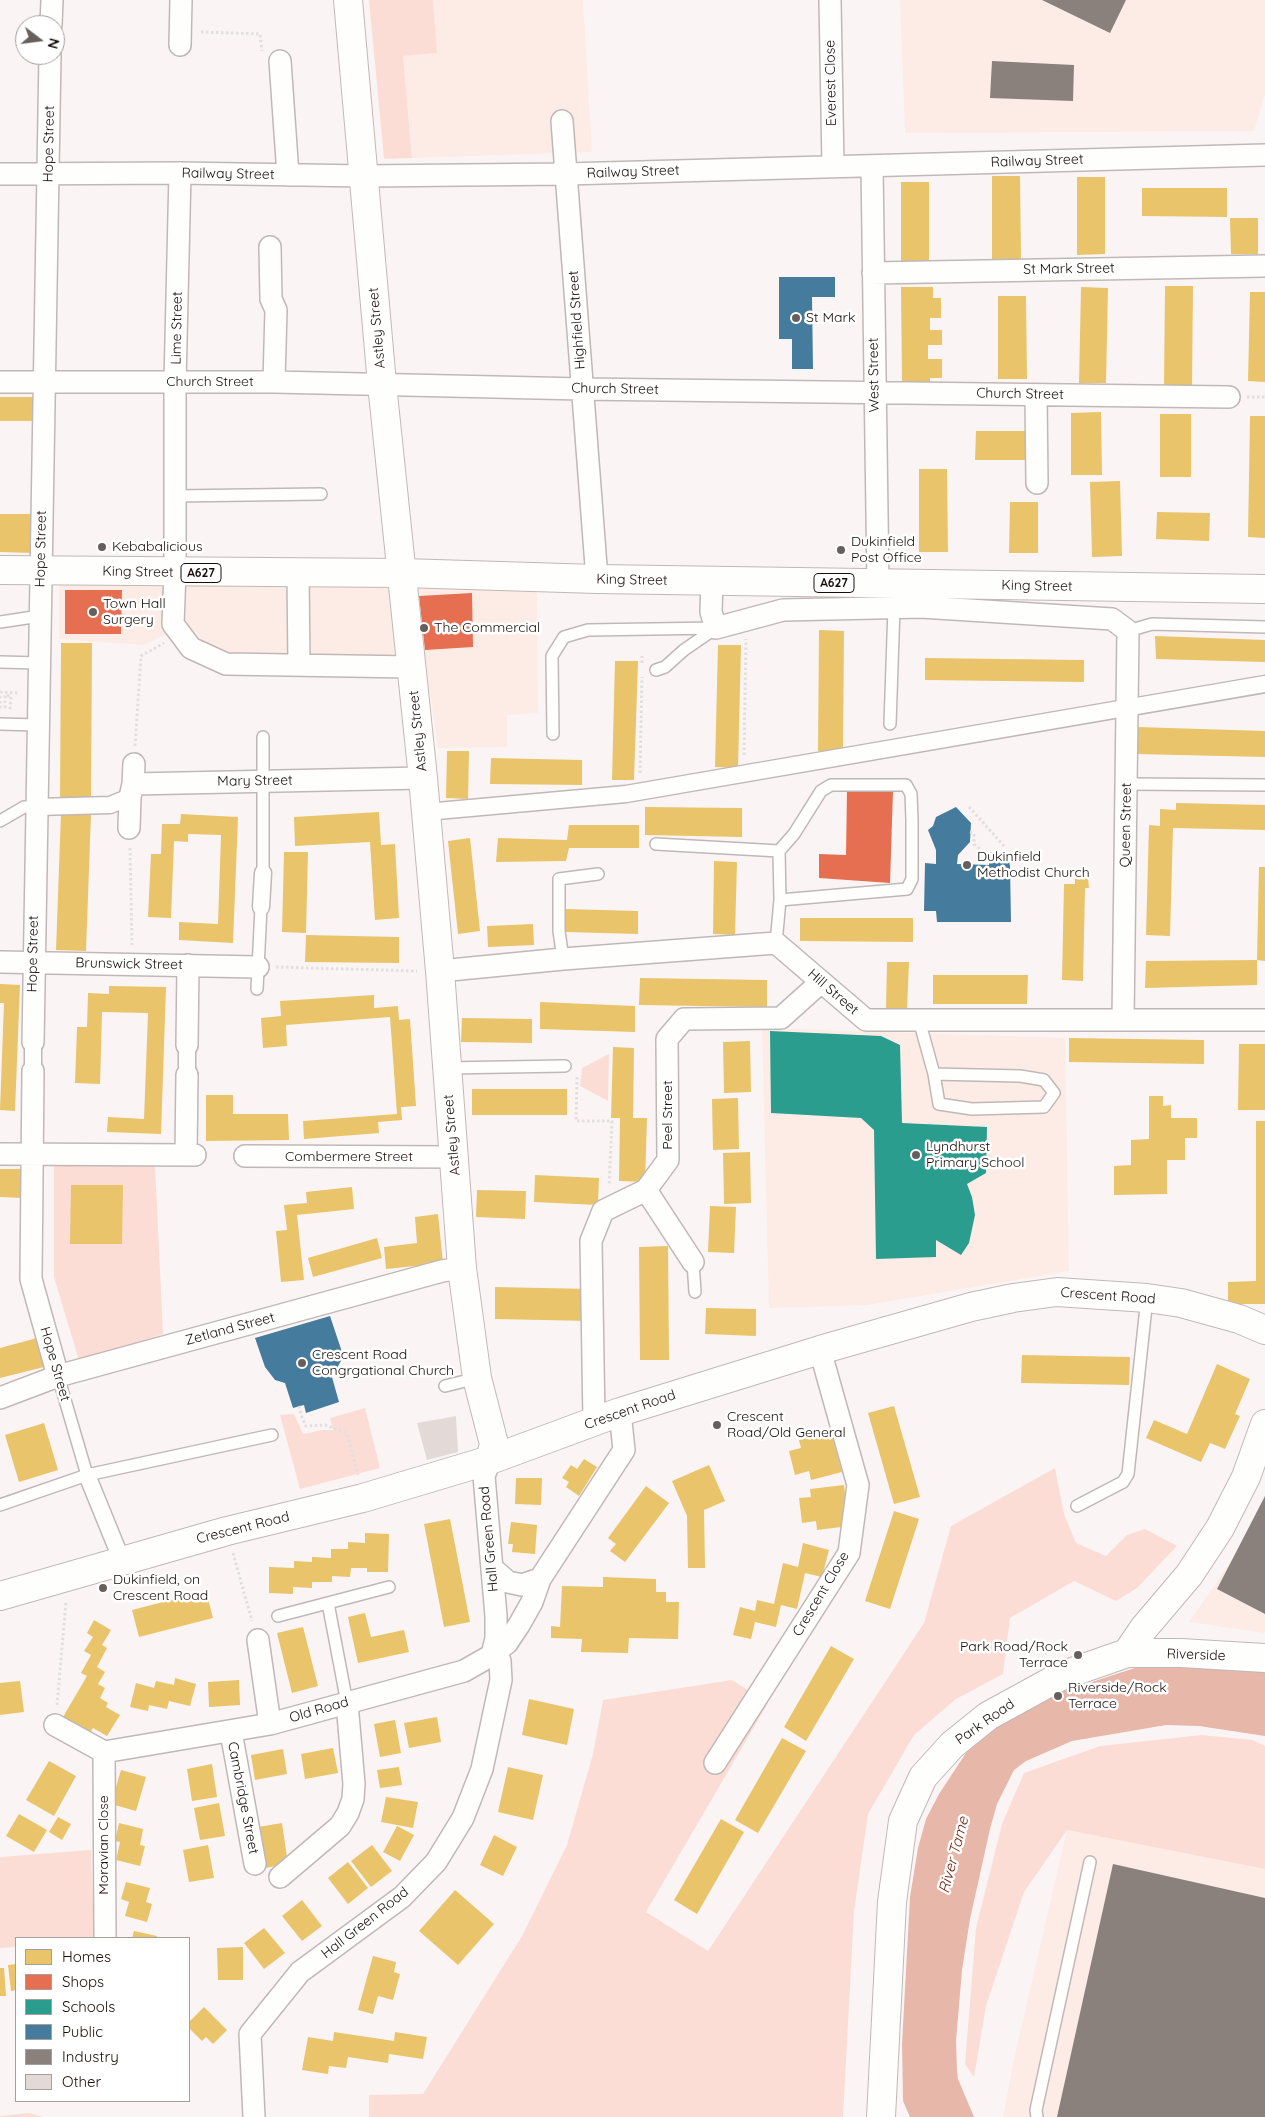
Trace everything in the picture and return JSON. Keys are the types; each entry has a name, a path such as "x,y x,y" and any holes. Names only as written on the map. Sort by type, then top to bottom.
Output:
{"main road":[{"name":"Astley Street","path":"348,0 382,384 423,778 440,971 462,1268 477,1378 494,1444 490,1460"},
{"name":"King Street","path":"0,570 402,573 597,579 1265,589"},
{"name":"Crescent Road","path":"0,1596 227,1531 363,1498 490,1460 620,1412 820,1350 971,1307 1013,1298 1057,1292 1147,1298 1181,1303 1239,1319 1265,1330"},
{"path":"1127,1653 1144,1628 1189,1575 1220,1528 1246,1477 1265,1424"},
{"name":"Riverside","path":"1127,1653 1265,1658"},
{"name":"Park Road","path":"880,2117 893,1893 903,1821 923,1777 952,1745 988,1716 1061,1676 1127,1653"}],"street":[{"path":"51,15 52,0"},
{"path":"180,38 181,0"},
{"name":"Everest Close","path":"830,0 833,166"},
{"path":"271,57 288,175"},
{"name":"Hope Street","path":"33,1042 38,725 25,695 39,663 50,65"},
{"name":"Highfield Street","path":"562,121 597,579"},
{"name":"Railway Street","path":"0,174 180,173 364,176 566,174 1265,155"},
{"name":"West Street","path":"872,166 878,584"},
{"name":"Lime Street","path":"180,173 175,382 176,496 173,624 180,634"},
{"path":"270,247 270,298 276,310 274,382"},
{"name":"St Mark Street","path":"873,273 1265,266"},
{"name":"Church Street","path":"0,382 274,382 582,389 1229,397"},
{"path":"1036,395 1036,483"},
{"path":"298,573 299,665"},
{"path":"712,581 711,612 716,628 783,610 921,608 1112,619 1128,631"},
{"name":"Queen Street","path":"1123,1020 1128,631"},
{"path":"180,634 191,648 226,664 411,667"},
{"path":"426,812 640,791 1265,684"},
{"name":"Mary Street","path":"132,781 423,778"},
{"path":"36,807 110,805 132,781"},
{"path":"129,828 132,781"},
{"path":"261,907 263,873"},
{"path":"440,971 563,959 776,943"},
{"name":"Hill Street","path":"776,943 866,1020 1265,1020"},
{"name":"Brunswick Street","path":"0,962 258,967"},
{"path":"0,1154 191,1155 187,1075 188,966"},
{"name":"Peel Street","path":"594,1422 591,1241 603,1212 646,1190 668,1160 667,1039 684,1019 781,1018 821,982"},
{"path":"33,1042 33,1071"},
{"name":"Hope Street","path":"33,1071 31,1279 58,1376"},
{"name":"Combermere Street","path":"245,1156 454,1157"},
{"path":"646,1190 693,1262"},
{"name":"Zetland Street","path":"0,1398 58,1376 442,1271 462,1268"},
{"name":"Crescent Close","path":"715,1763 849,1553 858,1485 820,1350"},
{"name":"Old Road","path":"104,1752 270,1724 464,1671 492,1655 507,1643 519,1625 532,1602 540,1579 624,1450 620,1412"},
{"name":"Hall Green Road","path":"254,2117 250,2034 300,1972 402,1897 436,1862 464,1818 482,1769 501,1680 500,1661 492,1655 496,1638 496,1616 484,1476 490,1460"},
{"path":"88,1475 122,1561"},
{"path":"492,1568 508,1582 522,1586 540,1579"},
{"path":"258,1640 270,1724"},
{"path":"280,1877 340,1826 348,1813 353,1799 354,1784 347,1702"},
{"path":"55,1725 104,1752"},
{"name":"Cambridge Street","path":"230,1732 255,1864"},
{"name":"Moravian Close","path":"104,1752 105,1937"}],"lane":[{"path":"176,496 321,494"},
{"path":"890,724 894,608"},
{"path":"0,622 40,616"},
{"path":"1128,631 1152,624 1265,627"},
{"path":"656,670 665,667 684,650 716,628"},
{"path":"553,734 552,656 564,637 588,630 716,628"},
{"path":"0,662 39,663"},
{"path":"0,724 38,725"},
{"path":"263,737 263,873"},
{"path":"1127,784 1264,785"},
{"path":"776,943 780,900 779,851 794,834 821,791 831,785 906,785 911,794 912,879 907,889 780,900"},
{"path":"0,821 24,807 36,807"},
{"path":"656,844 779,851"},
{"path":"563,959 559,931 559,879 598,874"},
{"path":"257,989 261,907"},
{"path":"919,1020 934,1074 939,1104 972,1109 1044,1106 1054,1094 1044,1080 1020,1076 934,1074"},
{"path":"446,1068 565,1066"},
{"path":"693,1262 695,1292"},
{"path":"1078,1506 1123,1482 1128,1474 1147,1298"},
{"name":"Hope Street","path":"58,1376 88,1475"},
{"path":"445,1386 477,1378"},
{"path":"0,1505 88,1475 272,1435"},
{"path":"278,1616 389,1587"},
{"path":"328,1603 347,1702"},
{"path":"1037,2117 1036,2110 1090,1862"}],"path":[{"path":"180,38 260,34 271,57"},
{"path":"744,774 747,620"},
{"path":"132,781 141,656 180,634"},
{"path":"642,656 642,666"},
{"path":"640,791 642,676"},
{"path":"0,692 25,695"},
{"path":"0,696 0,707 5,707 5,695 11,696 10,708 16,708 16,702"},
{"path":"969,807 1005,847"},
{"path":"129,828 133,964"},
{"path":"970,832 974,833 974,844 989,857"},
{"path":"258,967 440,971"},
{"path":"565,1066 577,1069 576,1121 612,1121 608,1192 616,1205"},
{"path":"299,1406 306,1426 325,1424 344,1432 348,1436 363,1498"},
{"path":"227,1531 258,1640"},
{"path":"55,1725 68,1576"}],"shaded area":[{"path":"369,0 433,0 437,53 403,56 412,158 384,159"},
{"path":"433,0 583,0 592,152 412,158 403,56 436,53"},
{"path":"900,0 1265,0 1265,95 1254,131 905,133"},
{"path":"59,582 537,590 538,713 507,715 507,747 438,748 425,659 232,653 204,642 187,624 144,645 59,639"},
{"name":"Lyndhurst Primary School","path":"762,1028 1065,1038 1069,1271 867,1305 769,1308"},
{"path":"609,1054 608,1101 580,1086 582,1068"},
{"path":"155,1165 163,1334 80,1364 54,1277 54,1166"},
{"path":"365,1408 380,1468 300,1489 280,1415 294,1414 303,1434 333,1430 330,1418"},
{"path":"1055,1468 1064,1514 1076,1543 1106,1556 1127,1535 1145,1529 1177,1546 1137,1588 1116,1601 1074,1581 1010,1618 1003,1674 956,1699 914,1735 868,1814 854,1911 843,2117 369,2117 369,2095 423,2094 522,1936 567,1845 593,1754 603,1700 732,1680 768,1703 646,1912 708,1951 924,1623 951,1526"},
{"path":"1265,1497 1265,1633 1189,1622 1241,1547"},
{"path":"1202,1735 1253,1740 1265,1746 1265,1869 1067,1830 1024,1892 986,2006 974,2077 965,2064 976,1928 1002,1824 1024,1773 1100,1746"},
{"path":"1067,1830 1265,1869 1265,2117 1003,2117 1015,2054"},
{"path":"91,1850 94,1937 15,1937 15,1947 0,1948 0,1857"},
{"path":"29,2113 43,2117 0,2117 0,2116"}],"water":[{"name":"River Tame","path":"1173,1663 1265,1671 1265,1736 1199,1726 1166,1725 1072,1741 1026,1761 1014,1770 997,1804 990,1829 970,1919 962,1970 956,2041 957,2071 958,2079 974,2117 910,2117 903,2101 902,2044 910,1897 918,1848 926,1819 939,1794 966,1753 988,1732 1049,1696 1144,1665"}],"building: Homes":[{"path":"992,176 1020,176 1021,259 992,259"},
{"path":"1077,177 1105,177 1105,254 1077,255"},
{"path":"901,182 929,182 929,265 901,265"},
{"path":"1142,188 1227,188 1227,217 1142,216"},
{"path":"1230,218 1258,218 1258,254 1231,254"},
{"path":"1165,286 1193,286 1192,387 1164,386"},
{"path":"901,287 933,287 933,298 941,298 941,318 930,318 930,330 942,330 942,345 928,345 928,359 942,359 942,378 930,378 930,383 902,383"},
{"path":"1081,287 1108,288 1106,383 1079,383"},
{"path":"1250,292 1265,292 1265,382 1248,381"},
{"path":"998,296 1026,296 1027,379 998,379"},
{"path":"0,397 39,397 39,421 0,421"},
{"path":"1101,412 1102,475 1071,475 1071,413"},
{"path":"1160,414 1191,414 1191,477 1160,477"},
{"path":"1250,416 1265,416 1265,538 1248,537"},
{"path":"976,431 1030,431 1030,460 975,460"},
{"path":"919,469 947,469 948,552 919,552"},
{"path":"1120,481 1122,556 1092,557 1090,482"},
{"path":"1010,502 1038,502 1038,553 1009,553"},
{"path":"1157,512 1210,513 1209,541 1156,539"},
{"path":"0,514 33,514 33,553 0,552"},
{"path":"819,630 844,631 843,751 818,751"},
{"path":"1155,636 1265,640 1265,662 1156,659"},
{"path":"61,643 92,643 91,802 60,802"},
{"path":"718,645 741,645 738,768 715,767"},
{"path":"925,658 1084,660 1084,682 925,680"},
{"path":"615,661 638,661 634,780 612,780"},
{"path":"1137,727 1265,731 1265,757 1136,754"},
{"path":"447,751 469,751 468,799 446,798"},
{"path":"491,758 582,760 582,785 490,784"},
{"path":"1176,803 1265,805 1265,830 1173,828 1170,936 1146,935 1149,825 1160,826 1160,809 1176,810"},
{"path":"645,807 742,808 742,837 645,835"},
{"path":"379,812 381,845 395,844 399,918 375,920 370,842 295,846 294,817"},
{"path":"61,813 91,814 86,951 56,950"},
{"path":"181,814 238,817 233,943 179,940 179,922 218,924 221,835 188,834 188,842 174,841 171,918 148,917 151,854 161,854 162,824 180,824"},
{"path":"569,825 639,825 639,848 569,848 566,861 496,862 498,838 567,840"},
{"path":"470,838 480,931 458,934 448,841"},
{"path":"284,852 308,852 306,933 282,932"},
{"path":"714,861 737,862 735,935 713,934"},
{"path":"1259,867 1265,867 1265,961 1257,960"},
{"path":"1075,875 1088,877 1089,888 1085,888 1083,981 1062,980 1064,884 1075,884"},
{"path":"566,909 638,911 638,934 565,932"},
{"path":"800,918 913,918 913,942 800,941"},
{"path":"533,924 534,945 488,947 487,926"},
{"path":"306,935 399,937 399,963 305,962"},
{"path":"1257,960 1257,985 1145,988 1146,961"},
{"path":"887,962 909,962 907,1010 886,1009"},
{"path":"933,975 1028,975 1027,1004 933,1004"},
{"path":"640,978 767,980 767,1007 639,1005"},
{"path":"0,984 20,985 15,1111 0,1110 4,1003 0,1003"},
{"path":"109,986 166,987 161,1134 107,1132 108,1117 144,1119 148,1013 102,1012 100,1084 75,1083 77,1027 87,1027 88,993 109,994"},
{"path":"374,995 374,1008 398,1006 399,1020 410,1019 416,1106 401,1107 402,1120 378,1122 379,1133 304,1139 303,1121 397,1114 390,1017 286,1025 287,1046 263,1048 261,1018 281,1016 280,1001"},
{"path":"540,1002 635,1006 635,1032 540,1029"},
{"path":"462,1018 532,1019 532,1043 461,1042"},
{"path":"1069,1038 1204,1040 1204,1064 1069,1062"},
{"path":"750,1041 751,1092 724,1093 723,1042"},
{"path":"1239,1044 1265,1044 1265,1110 1238,1110"},
{"path":"613,1047 634,1048 633,1118 647,1118 645,1182 619,1181 620,1118 611,1118"},
{"path":"472,1089 567,1089 567,1115 472,1115"},
{"path":"206,1095 233,1095 233,1114 288,1114 289,1140 206,1141"},
{"path":"1149,1096 1163,1096 1163,1106 1171,1105 1171,1118 1197,1118 1197,1138 1185,1138 1185,1160 1167,1160 1167,1194 1114,1195 1114,1166 1131,1165 1131,1140 1149,1139"},
{"path":"738,1098 739,1149 713,1150 712,1099"},
{"path":"1256,1121 1265,1121 1265,1304 1228,1304 1228,1282 1256,1281"},
{"path":"750,1152 751,1203 724,1204 723,1153"},
{"path":"0,1169 22,1169 22,1198 0,1197"},
{"path":"535,1175 599,1178 598,1205 534,1202"},
{"path":"71,1185 123,1185 122,1244 70,1244"},
{"path":"352,1187 354,1209 297,1215 304,1280 281,1282 276,1231 287,1230 284,1205 307,1203 306,1192"},
{"path":"477,1190 526,1191 525,1219 476,1217"},
{"path":"710,1206 736,1207 734,1253 708,1252"},
{"path":"438,1214 443,1263 386,1269 384,1247 417,1243 415,1217"},
{"path":"377,1238 382,1258 313,1277 308,1258"},
{"path":"668,1246 669,1360 640,1360 639,1247"},
{"path":"495,1287 591,1289 590,1321 495,1319"},
{"path":"706,1308 756,1309 756,1336 705,1334"},
{"path":"37,1338 44,1367 0,1378 0,1348"},
{"path":"1022,1355 1130,1357 1129,1385 1021,1383"},
{"path":"1217,1364 1250,1379 1235,1414 1240,1416 1225,1449 1210,1443 1201,1462 1146,1438 1154,1420 1187,1434"},
{"path":"894,1406 920,1497 894,1504 868,1413"},
{"path":"44,1423 58,1470 19,1482 5,1435"},
{"path":"831,1432 842,1472 811,1480 809,1471 795,1475 789,1451 801,1448 799,1440"},
{"path":"584,1459 597,1467 579,1496 566,1487 569,1482 562,1478 571,1465 577,1469"},
{"path":"709,1465 725,1501 704,1510 705,1568 688,1568 687,1516 672,1481"},
{"path":"516,1478 542,1478 541,1505 515,1504"},
{"path":"844,1485 849,1526 817,1530 816,1521 802,1523 799,1498 811,1497 810,1489"},
{"path":"646,1486 669,1503 625,1562 610,1551 616,1544 608,1538"},
{"path":"894,1511 919,1519 890,1609 865,1601"},
{"path":"450,1519 470,1622 444,1627 424,1524"},
{"path":"511,1522 537,1525 535,1554 512,1552 513,1544 508,1544"},
{"path":"365,1533 389,1534 388,1572 367,1572 367,1568 351,1568 350,1577 332,1576 332,1582 312,1582 312,1588 293,1587 293,1594 269,1593 269,1567 294,1568 294,1561 312,1562 312,1557 331,1558 331,1549 348,1549 348,1542 365,1543"},
{"path":"803,1543 829,1550 822,1577 805,1573 797,1609 781,1605 776,1627 755,1622 751,1639 733,1635 740,1607 755,1611 757,1600 774,1604 783,1563 798,1567"},
{"path":"603,1577 656,1579 656,1592 666,1592 666,1602 679,1602 678,1639 629,1638 628,1653 581,1652 582,1639 551,1638 551,1626 560,1627 562,1586 603,1587"},
{"path":"206,1591 213,1618 139,1637 132,1610"},
{"path":"365,1613 371,1637 404,1630 409,1652 358,1663 348,1617"},
{"path":"94,1620 111,1630 102,1645 107,1648 97,1667 105,1672 98,1684 105,1688 100,1698 108,1703 106,1707 120,1715 107,1736 93,1728 90,1733 63,1717 87,1676 81,1673 91,1655 84,1651 93,1637 87,1633"},
{"path":"303,1627 318,1686 292,1693 277,1633"},
{"path":"831,1646 854,1659 806,1741 784,1727"},
{"path":"175,1678 196,1684 190,1706 169,1701 167,1709 149,1705 148,1711 130,1707 136,1683 154,1688 156,1681 174,1685"},
{"path":"239,1680 240,1705 209,1707 208,1682"},
{"path":"20,1681 24,1712 0,1715 0,1683"},
{"path":"529,1699 574,1709 567,1745 522,1735"},
{"path":"437,1717 441,1742 409,1748 404,1723"},
{"path":"395,1720 401,1753 380,1757 374,1724"},
{"path":"782,1738 806,1751 758,1833 735,1820"},
{"path":"333,1748 338,1773 305,1779 301,1754"},
{"path":"283,1749 287,1774 255,1780 251,1755"},
{"path":"49,1761 76,1776 54,1816 26,1800"},
{"path":"212,1764 217,1797 192,1801 187,1769"},
{"path":"399,1767 402,1785 380,1788 377,1770"},
{"path":"508,1767 543,1775 533,1820 498,1812"},
{"path":"121,1770 146,1777 136,1811 111,1804"},
{"path":"386,1797 418,1802 413,1828 381,1822"},
{"path":"219,1803 225,1836 200,1840 194,1808"},
{"path":"19,1814 47,1830 34,1852 6,1836"},
{"path":"58,1817 71,1824 62,1840 49,1832"},
{"path":"721,1819 744,1832 697,1914 674,1900"},
{"path":"119,1823 143,1829 140,1845 145,1846 140,1866 116,1860 120,1842 115,1841"},
{"path":"282,1823 288,1864 265,1868 258,1827"},
{"path":"397,1826 414,1835 400,1861 383,1852"},
{"path":"494,1835 517,1847 503,1876 480,1865"},
{"path":"208,1845 214,1878 189,1882 183,1850"},
{"path":"372,1845 392,1871 371,1887 351,1861"},
{"path":"348,1862 368,1888 348,1904 328,1878"},
{"path":"126,1882 150,1888 146,1902 152,1904 147,1922 125,1916 129,1902 121,1899"},
{"path":"455,1890 494,1924 458,1965 419,1931"},
{"path":"302,1900 322,1926 302,1941 282,1916"},
{"path":"264,1928 285,1953 264,1969 244,1943"},
{"path":"134,1931 157,1936 157,1937 132,1937"},
{"path":"243,1947 243,1980 218,1980 217,1948"},
{"path":"373,1956 396,1962 394,1972 400,1974 393,2000 378,1996 373,2014 358,2010"},
{"path":"15,1964 15,1990 11,1991 8,1965"},
{"path":"0,1968 4,1968 6,1996 0,1996"},
{"path":"204,2007 227,2030 213,2044 206,2037 202,2041 190,2029 190,2021"},
{"path":"334,2032 394,2041 395,2032 427,2037 423,2059 389,2054 388,2063 348,2057 346,2068 329,2066 328,2074 302,2070 308,2037 333,2041"}],"building: Shops":[{"name":"Town Hall Surgery","path":"65,590 122,590 121,634 65,634"},
{"path":"472,593 473,647 425,650 419,596"},
{"path":"847,789 893,791 890,883 819,878 819,854 846,855"}],"building: Schools":[{"path":"770,1031 881,1036 900,1045 902,1123 987,1127 986,1173 967,1184 972,1197 975,1215 969,1243 961,1255 936,1240 936,1257 876,1259 874,1130 861,1118 771,1113"}],"building: Public":[{"name":"St Mark","path":"779,277 835,277 835,297 812,297 813,369 792,369 792,339 779,339"},
{"name":"Dukinfield Methodist Church","path":"956,807 971,823 970,842 958,855 957,864 989,865 989,852 1005,853 1005,861 1009,861 1011,922 937,922 936,911 924,911 925,863 936,864 936,850 928,830 933,826 936,817"},
{"name":"Crescent Road Congrgational Church","path":"330,1316 341,1349 342,1359 337,1368 330,1370 339,1402 306,1413 304,1405 293,1408 285,1383 275,1380 265,1367 255,1338"}],"building: Industry":[{"path":"1042,0 1126,0 1110,33"},
{"path":"992,61 1074,65 1073,101 990,98"},
{"path":"1265,1496 1265,1614 1217,1589"},
{"path":"1113,1864 1265,1898 1265,2117 1057,2117"}],"building: Other":[{"path":"456,1416 458,1452 427,1460 417,1423"}],"place":[{"name":"St Mark","path":"796,318"},
{"name":"Kebabalicious","path":"102,547"},
{"name":"Dukinfield Post Office","path":"841,550"},
{"name":"Town Hall Surgery","path":"93,612"},
{"name":"The Commercial","path":"424,628"},
{"name":"Dukinfield Methodist Church","path":"967,865"},
{"name":"Lyndhurst Primary School","path":"916,1155"},
{"name":"Crescent Road Congrgational Church","path":"302,1363"},
{"name":"Crescent Road/Old General","path":"717,1425"},
{"name":"Dukinfield, on Crescent Road","path":"103,1588"},
{"name":"Park Road/Rock Terrace","path":"1078,1655"},
{"name":"Riverside/Rock Terrace","path":"1058,1696"}]}
